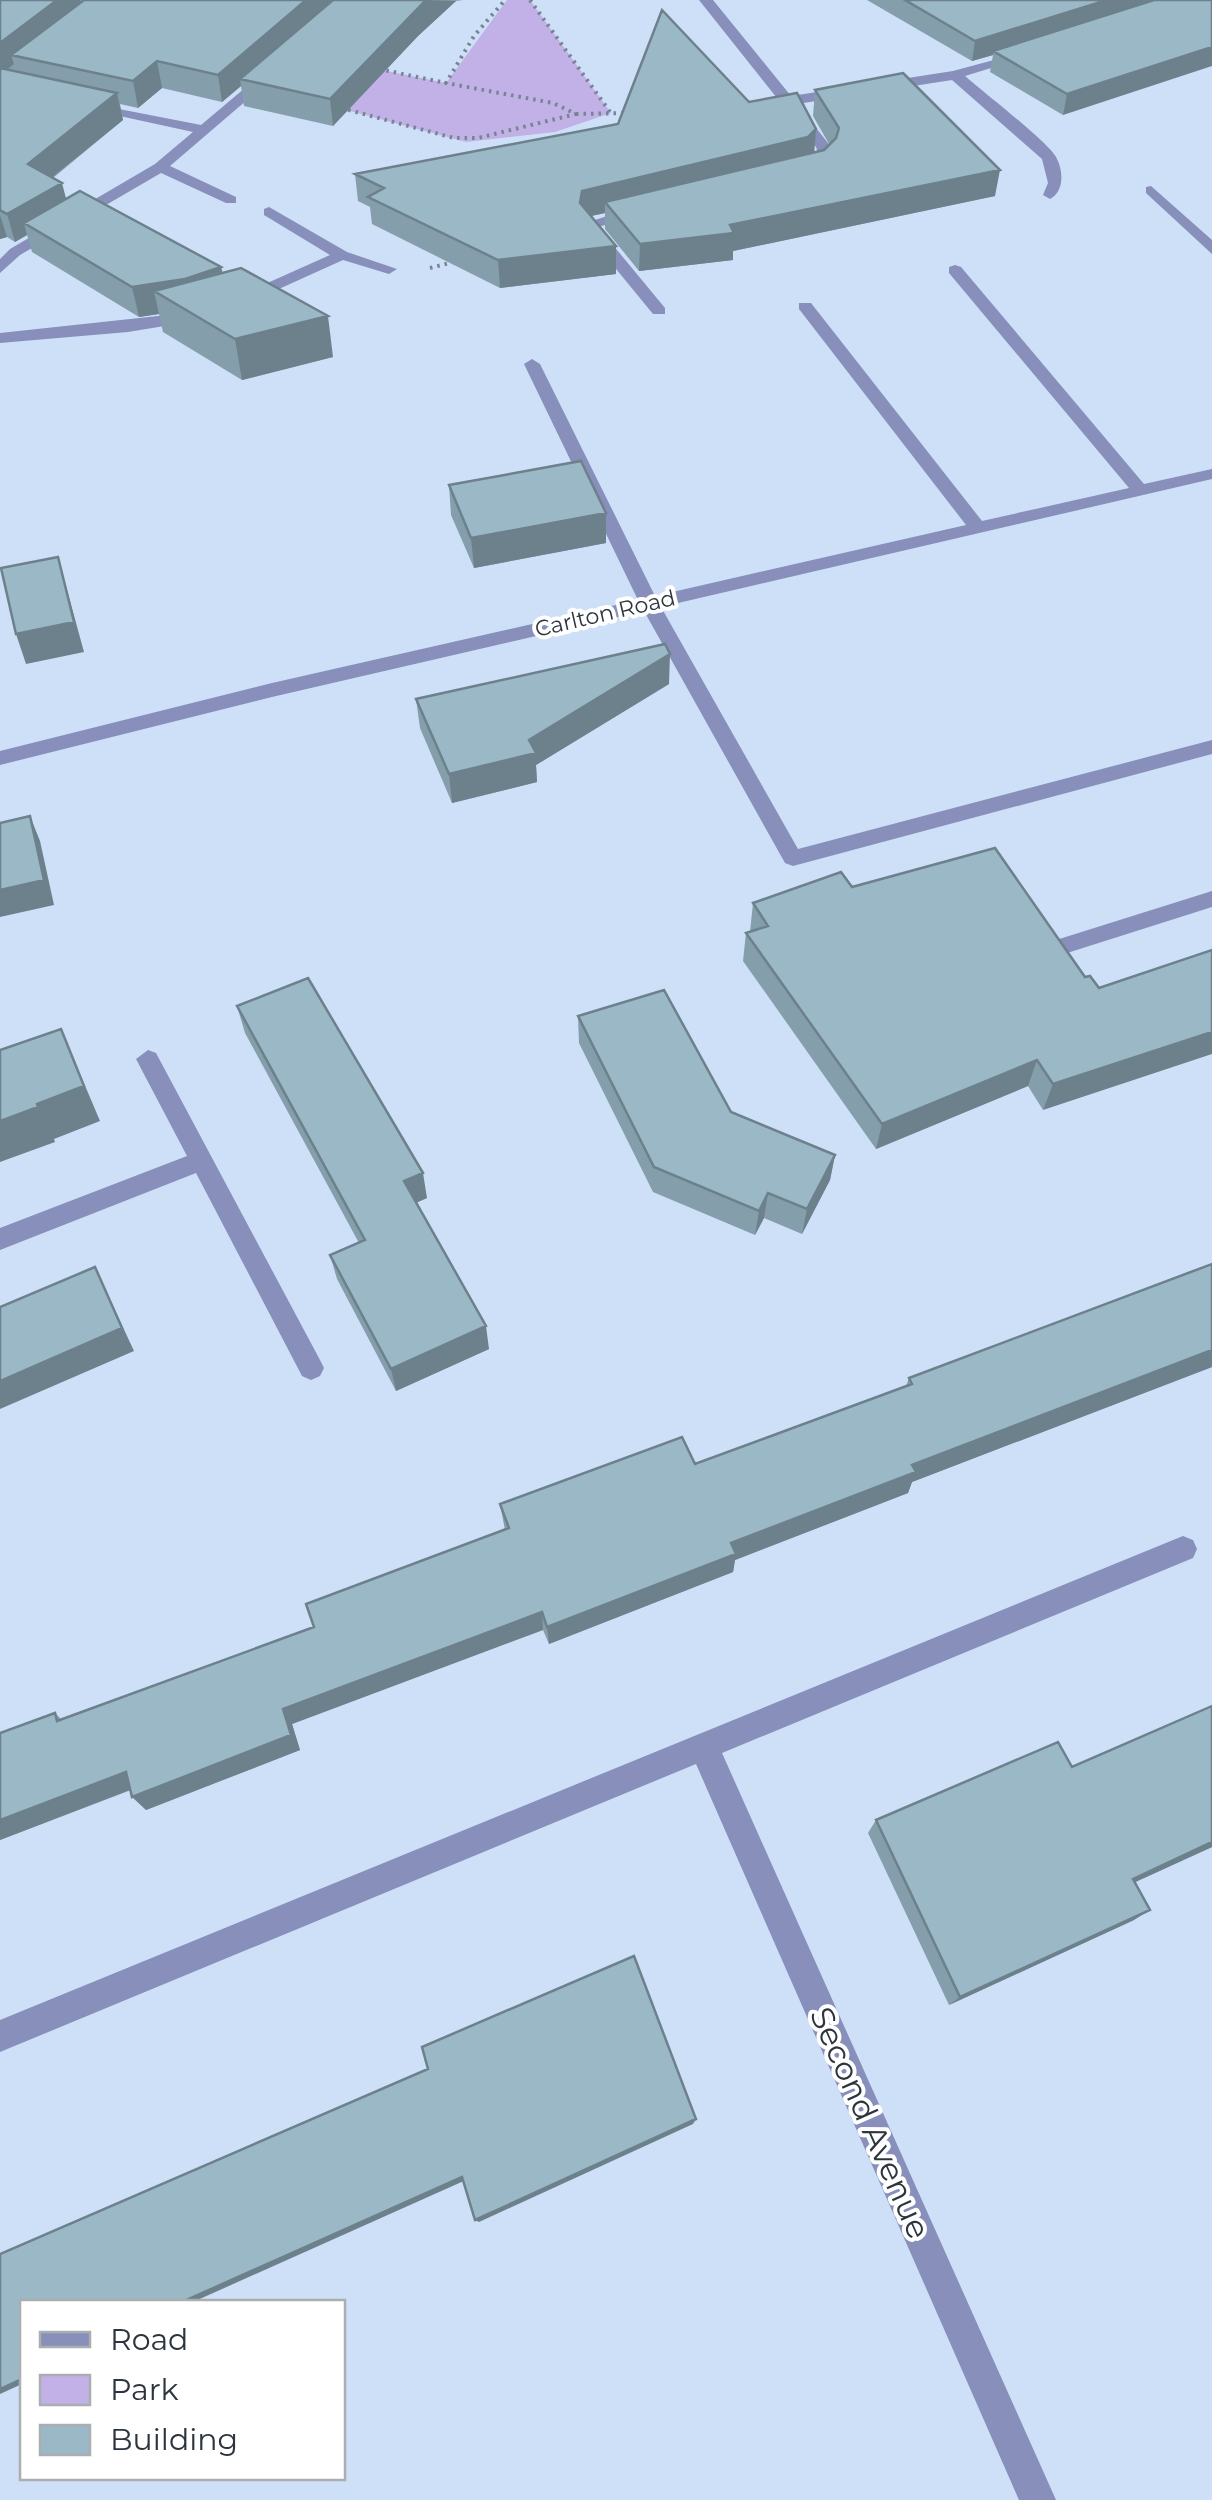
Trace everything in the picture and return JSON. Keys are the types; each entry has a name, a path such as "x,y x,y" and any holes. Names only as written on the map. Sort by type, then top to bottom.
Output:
{"street":[{"path":"706,0 823,146 826,156 822,164 795,174"},
{"path":"788,101 955,75 1047,46"},
{"path":"0,268 16,252 160,167 282,64"},
{"path":"955,75 1049,157 1055,183 1050,195"},
{"path":"75,102 206,130"},
{"path":"160,167 231,200"},
{"path":"1151,190 1212,248"},
{"path":"653,207 588,225 660,311"},
{"path":"269,212 342,255 390,270"},
{"path":"231,304 342,255"},
{"path":"955,270 1139,489"},
{"path":"804,306 978,529"},
{"path":"0,338 128,327 212,310"},
{"path":"532,364 649,603 793,858 1212,747"},
{"name":"Carlton Road","path":"0,758 1212,474"},
{"path":"1064,946 1212,899"},
{"path":"148,1059 312,1368"},
{"path":"0,1240 202,1160"},
{"path":"0,2036 1182,1549"},
{"name":"Second Avenue","path":"703,1746 1038,2500"}],"path":[{"path":"446,84 474,36 504,0"},
{"path":"530,0 611,114"},
{"path":"375,69 553,103 576,114"},
{"path":"256,86 454,138 478,138 576,114 646,113"},
{"path":"390,270 435,267 470,258"}],"green space":[{"path":"507,0 530,0 611,113 555,132 466,142 283,93 322,58 446,83"}],"building":[{"path":"0,0 57,0 0,43"},
{"path":"84,0 306,0 218,75 157,61 133,81 11,55"},
{"path":"333,0 426,0 330,99 240,79"},
{"path":"905,0 1107,0 975,41"},
{"path":"1154,0 1212,0 1212,47 1067,94 993,51"},
{"path":"662,10 749,102 797,93 816,129 808,137 582,191 580,203 616,246 498,260 368,197 384,188 355,174 618,124"},
{"path":"0,68 117,93 28,164 62,183 7,214 0,210"},
{"path":"903,73 1000,170 730,225 734,233 640,244 605,202 824,150 836,138 839,128 815,90"},
{"path":"80,191 221,267 185,279 132,287 24,223"},
{"path":"241,268 328,316 235,339 154,291"},
{"path":"581,461 606,513 471,538 449,485"},
{"path":"58,557 74,622 16,634 1,568"},
{"path":"665,644 670,654 529,740 536,753 449,774 416,699"},
{"path":"30,816 44,880 0,890 0,823"},
{"path":"995,848 1085,977 1090,976 1099,988 1212,950 1212,1032 1053,1084 1037,1060 882,1124 746,933 768,926 753,903 841,872 852,887"},
{"path":"308,978 423,1173 404,1181 486,1326 391,1369 330,1255 365,1240 237,1006"},
{"path":"664,990 731,1112 835,1155 807,1209 768,1193 759,1211 654,1167 578,1016"},
{"path":"61,1029 84,1086 0,1121 0,1050"},
{"path":"1212,1264 1212,1350 912,1465 916,1472 731,1543 736,1554 547,1627 542,1612 283,1709 291,1735 132,1797 126,1772 0,1820 0,1733 55,1713 57,1721 314,1627 306,1604 509,1528 500,1504 682,1437 695,1464 912,1384 909,1378"},
{"path":"95,1267 122,1328 0,1381 0,1307"},
{"path":"1212,1706 1212,1842 1133,1879 1150,1910 960,1997 876,1820 1058,1742 1072,1767"},
{"path":"634,1956 696,2119 475,2220 462,2177 186,2300 20,2300 20,2380 0,2389 0,2254 428,2069 422,2047"}]}
